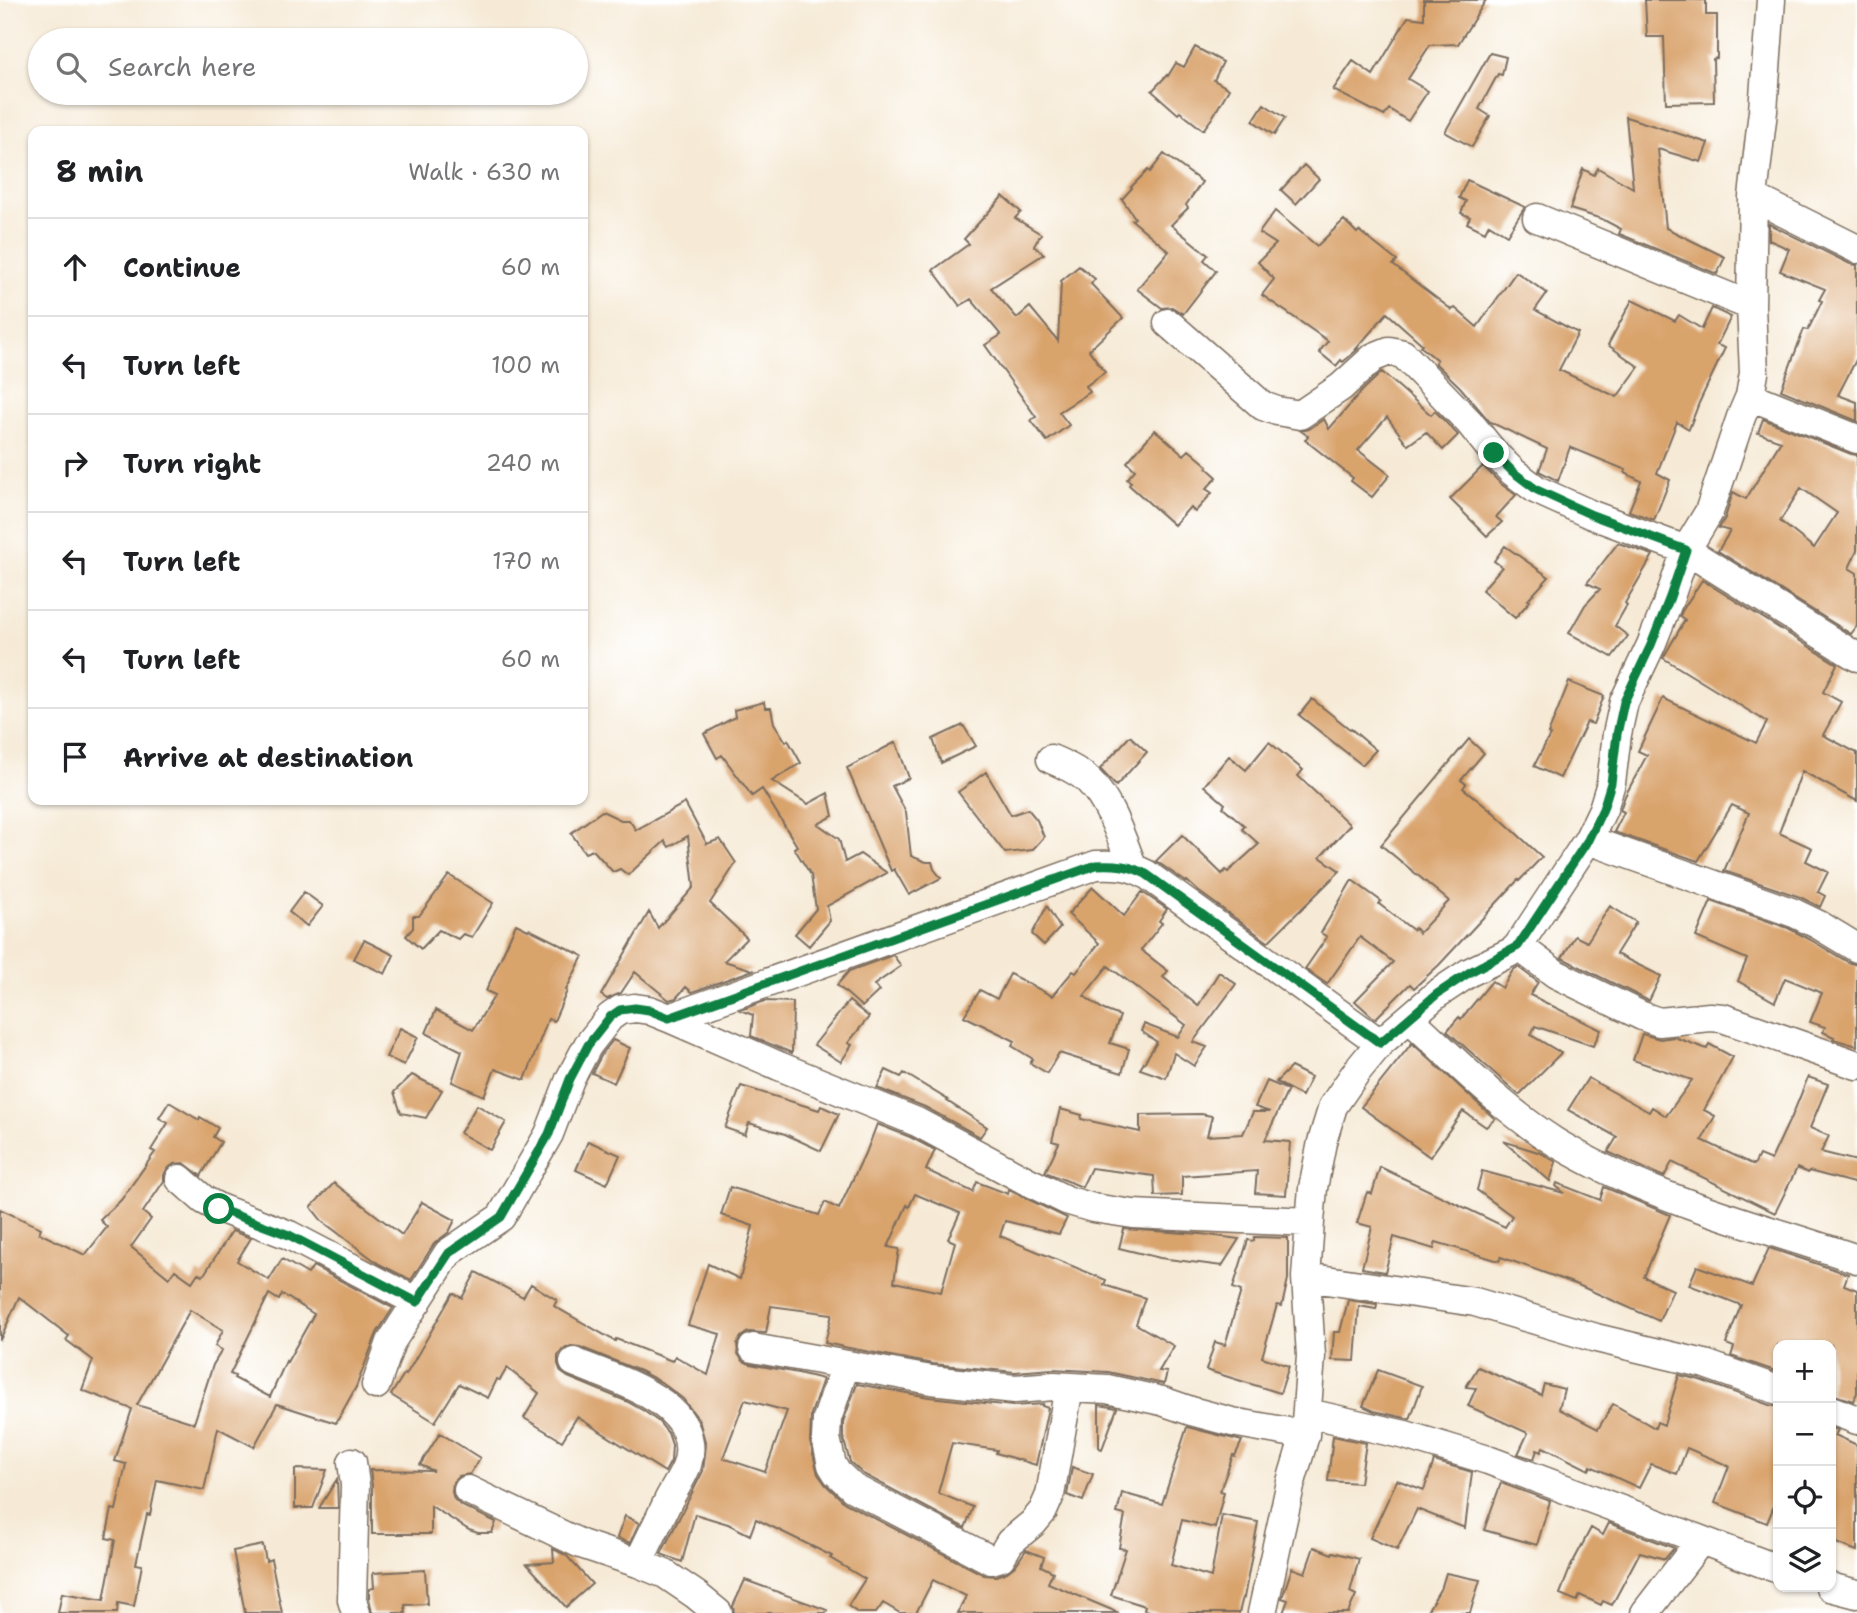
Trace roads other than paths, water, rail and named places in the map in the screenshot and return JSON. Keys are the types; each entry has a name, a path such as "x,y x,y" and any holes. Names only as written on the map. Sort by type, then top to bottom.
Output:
{"street":[{"path":"1262,1613 1306,1424 1311,1356 1306,1277 1310,1222 1322,1142 1333,1106 1380,1043 1437,994 1470,972 1518,946 1588,840 1603,809 1611,783 1624,702 1656,633 1686,550 1709,512 1750,396 1754,373 1751,306 1753,197 1763,111 1771,0"},
{"path":"1753,197 1857,249"},
{"path":"1537,218 1751,306"},
{"path":"1168,323 1263,406 1300,415 1341,387 1374,357 1388,351 1403,354 1450,401 1494,453 1537,490 1592,515 1686,550 1857,657"},
{"path":"1750,396 1857,439"},
{"path":"1051,760 1063,764 1088,780 1104,801 1133,867"},
{"path":"1588,840 1794,913 1857,948"},
{"path":"669,1018 1096,865 1114,864 1133,867 1146,874 1380,1043"},
{"path":"1518,946 1556,974 1659,1022 1723,1018 1857,1065"},
{"path":"376,1385 391,1342 449,1253 501,1217 549,1134 570,1079 588,1045 610,1017 620,1010 649,1010 669,1018 916,1122 1027,1181 1066,1200 1093,1209 1133,1214 1310,1222"},
{"path":"1409,1018 1511,1111 1567,1148 1659,1194 1724,1218 1857,1259"},
{"path":"180,1179 219,1209 289,1235 417,1302"},
{"path":"1306,1277 1475,1302 1596,1338 1706,1364 1773,1388"},
{"path":"753,1348 931,1380 1015,1389 1054,1386 1107,1389 1163,1401 1232,1422 1306,1424 1405,1435 1488,1460 1773,1567"},
{"path":"574,1362 647,1393 664,1404 686,1433 689,1443 687,1465 638,1563"},
{"path":"845,1366 827,1419 828,1449 837,1474 853,1488 991,1560 1001,1557 1010,1542 1043,1511 1051,1495 1069,1387"},
{"path":"1836,1412 1857,1420"},
{"path":"352,1462 355,1485 352,1600 356,1613"},
{"path":"468,1490 581,1544 664,1574 718,1613"},
{"path":"1645,1613 1701,1540"},
{"path":"1836,1589 1857,1594"}]}
